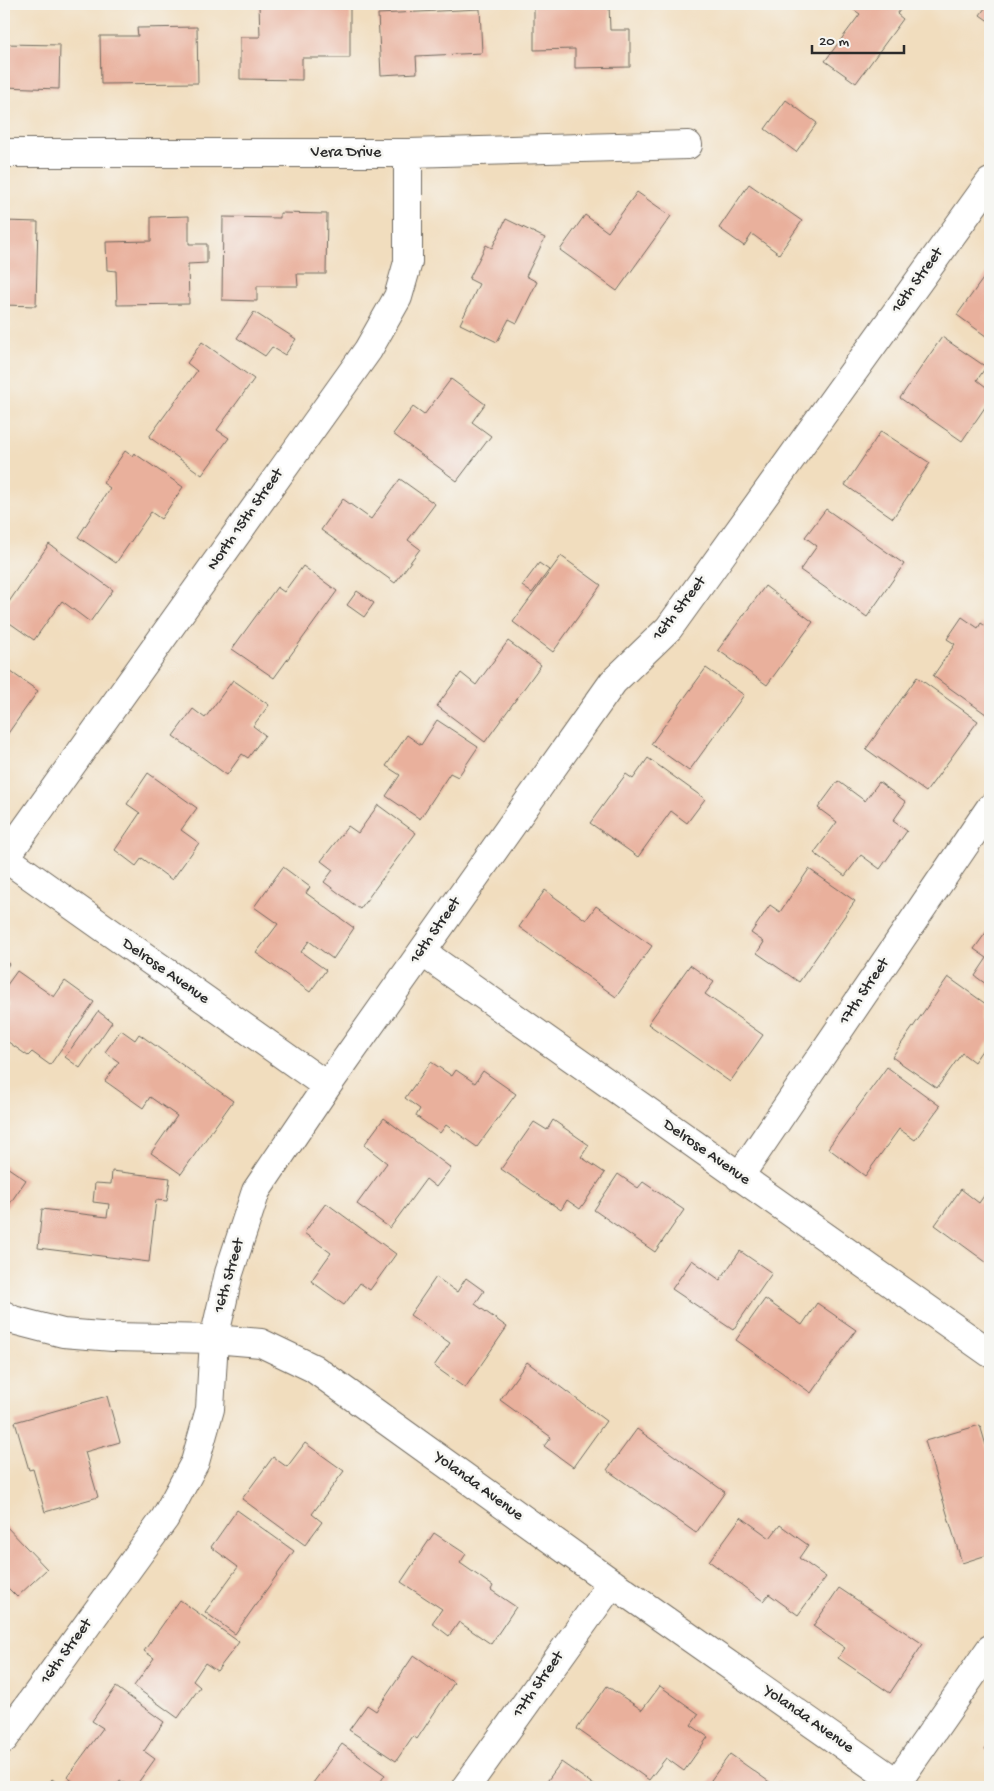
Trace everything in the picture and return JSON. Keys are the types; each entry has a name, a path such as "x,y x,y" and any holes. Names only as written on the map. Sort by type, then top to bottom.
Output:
{"street":[{"name":"Vera Drive","path":"4,152 408,153 688,145"},
{"name":"North 15th Street","path":"4,858 368,350 398,297 408,262 408,153"},
{"name":"16th Street","path":"4,1739 164,1518 195,1462 210,1409 214,1338 229,1273 256,1191 326,1086 613,682 669,628 990,182"},
{"name":"17th Street","path":"740,1177 990,808"},
{"name":"Delrose Avenue","path":"4,858 326,1086"},
{"name":"Delrose Avenue","path":"422,952 990,1353"},
{"name":"Yolanda Avenue","path":"4,1315 13,1320 63,1333 114,1337 214,1338 261,1343 313,1368 898,1786"},
{"name":"17th Street","path":"466,1787 612,1583"},
{"path":"898,1786 990,1649"}],"building":[{"path":"259,4 350,4 350,58 302,58 302,80 240,79 240,37 260,37"},
{"path":"534,4 609,4 610,30 630,30 630,67 575,68 575,49 534,50"},
{"path":"905,4 897,14 903,19 856,83 825,61 860,14 847,5"},
{"path":"990,4 990,22 980,15"},
{"path":"480,9 482,53 416,56 417,73 381,75 378,14"},
{"path":"197,27 198,83 101,84 100,36 138,36 137,28"},
{"path":"4,44 60,45 59,89 4,87"},
{"path":"786,100 817,123 796,152 765,129"},
{"path":"749,184 802,221 779,254 752,234 744,246 719,228"},
{"path":"637,192 671,216 617,291 560,250 585,215 608,232"},
{"path":"280,213 327,214 326,274 297,274 298,286 257,286 257,301 222,300 223,217 280,218"},
{"path":"189,216 189,244 207,244 207,263 188,264 189,304 117,305 116,271 107,270 106,242 151,241 151,217"},
{"path":"506,219 545,238 526,276 537,282 517,323 509,319 497,342 460,324 479,284 469,279 486,245 492,248"},
{"path":"4,221 38,222 36,306 4,305"},
{"path":"990,269 990,339 957,315"},
{"path":"254,312 296,339 285,355 272,347 265,356 237,338"},
{"path":"942,337 986,367 977,380 990,390 990,400 962,441 900,398"},
{"path":"202,342 254,379 217,430 229,438 202,475 149,437 197,371 187,363"},
{"path":"451,379 485,404 472,422 491,436 457,481 393,434 413,407 424,415"},
{"path":"881,431 930,463 893,518 845,485"},
{"path":"125,451 132,456 134,453 183,487 161,519 151,512 116,563 78,537 110,488 103,483"},
{"path":"400,479 435,504 408,540 420,549 395,583 321,530 343,499 371,519"},
{"path":"826,509 904,564 867,617 800,570 817,546 805,537"},
{"path":"49,544 113,590 90,622 62,601 34,640 4,619 4,609"},
{"path":"561,556 601,585 553,652 513,622"},
{"path":"539,563 549,570 532,593 522,586"},
{"path":"303,566 337,591 274,678 232,649 277,587 284,592"},
{"path":"765,586 813,622 767,685 718,650"},
{"path":"357,591 374,603 364,617 347,605"},
{"path":"962,617 978,628 981,623 990,629 990,717 933,676 955,644 947,639"},
{"path":"508,641 541,665 485,742 437,706 461,673 476,685"},
{"path":"4,667 38,691 4,739"},
{"path":"706,668 744,695 689,771 651,744"},
{"path":"917,677 978,721 926,792 866,749"},
{"path":"233,680 269,705 253,726 265,735 248,758 242,754 227,775 173,736 193,709 205,718"},
{"path":"437,720 478,747 458,777 450,773 420,819 386,796 400,775 386,766 407,735 421,745"},
{"path":"648,758 705,799 687,823 671,811 638,857 590,823 626,774 633,779"},
{"path":"148,773 197,808 181,830 199,843 172,880 142,858 136,866 115,850 140,813 127,804"},
{"path":"838,781 865,801 879,782 906,802 893,821 907,831 880,869 861,855 845,876 814,853 837,822 818,808"},
{"path":"378,805 416,833 360,909 324,882 333,870 321,861 348,826 358,833"},
{"path":"283,867 310,887 306,893 354,928 333,959 309,941 301,952 326,970 310,992 256,953 278,924 254,907"},
{"path":"809,869 855,901 799,982 757,953 764,942 751,933 770,905 780,912"},
{"path":"545,890 586,920 596,906 652,946 616,997 519,927"},
{"path":"990,927 990,987 975,976 987,958 974,949"},
{"path":"4,960 9,964 4,971"},
{"path":"690,965 714,982 705,994 763,1035 730,1082 648,1024"},
{"path":"17,971 54,997 65,981 94,1002 50,1065 32,1052 28,1056 4,1039 4,1009 8,1003 4,999 4,989"},
{"path":"948,977 990,1007 990,1039 974,1062 962,1053 937,1088 892,1057"},
{"path":"98,1011 112,1022 80,1068 65,1057"},
{"path":"121,1030 135,1040 139,1034 233,1101 181,1174 151,1153 177,1116 150,1097 143,1108 105,1081 119,1062 105,1052"},
{"path":"431,1062 452,1076 456,1070 475,1083 483,1071 516,1094 477,1147 446,1125 440,1133 416,1116 420,1109 405,1098"},
{"path":"887,1067 940,1106 915,1140 899,1129 865,1176 828,1148"},
{"path":"384,1118 451,1168 436,1187 426,1179 390,1228 357,1204 387,1163 364,1145"},
{"path":"553,1120 589,1145 581,1157 605,1173 580,1209 567,1200 561,1210 501,1169 534,1122 547,1130"},
{"path":"4,1165 26,1180 4,1212"},
{"path":"112,1171 170,1178 167,1201 156,1200 149,1262 38,1248 42,1209 107,1217 109,1204 93,1202 95,1183 111,1184"},
{"path":"618,1174 638,1188 643,1182 684,1210 655,1252 594,1210"},
{"path":"990,1187 990,1265 935,1225 961,1189 979,1203"},
{"path":"326,1203 396,1254 370,1290 360,1283 344,1305 311,1281 331,1253 304,1233"},
{"path":"740,1251 772,1273 733,1330 672,1289 692,1260 720,1280"},
{"path":"436,1277 457,1292 466,1278 484,1291 475,1304 507,1327 465,1388 434,1366 450,1343 410,1315"},
{"path":"765,1299 802,1325 817,1303 856,1330 811,1393 736,1340"},
{"path":"527,1362 606,1421 573,1467 544,1446 551,1437 500,1400"},
{"path":"107,1396 120,1442 85,1452 98,1497 45,1512 33,1469 29,1470 15,1422"},
{"path":"980,1425 990,1459 990,1554 962,1563 925,1441"},
{"path":"637,1429 725,1492 696,1533 607,1470"},
{"path":"305,1443 344,1471 312,1514 322,1522 305,1545 242,1499 273,1457 287,1467"},
{"path":"237,1510 294,1551 235,1634 205,1612 238,1567 211,1547"},
{"path":"741,1517 770,1538 780,1525 808,1545 799,1558 826,1577 798,1615 769,1594 763,1601 709,1561"},
{"path":"4,1524 47,1569 17,1597 7,1587 4,1589"},
{"path":"434,1533 466,1554 460,1563 493,1586 491,1590 516,1607 491,1644 459,1622 449,1636 432,1623 442,1609 401,1582"},
{"path":"839,1588 923,1644 890,1693 838,1658 845,1648 813,1626"},
{"path":"180,1600 239,1642 217,1671 205,1663 193,1681 200,1687 178,1718 134,1686 154,1658 144,1651"},
{"path":"414,1655 454,1683 417,1739 413,1736 396,1761 349,1730 367,1705 376,1711"},
{"path":"607,1686 642,1710 660,1686 699,1714 691,1725 708,1737 684,1771 666,1758 649,1780 577,1729"},
{"path":"116,1687 164,1722 144,1751 155,1759 135,1787 130,1787 120,1780 115,1787 81,1787 67,1777 103,1728 92,1721"},
{"path":"990,1742 990,1752 985,1749"},
{"path":"342,1744 385,1775 377,1787 310,1787"},
{"path":"730,1754 775,1786 779,1781 788,1787 706,1787"},
{"path":"561,1762 597,1787 543,1787"},
{"path":"52,1779 63,1787 46,1787"}]}
